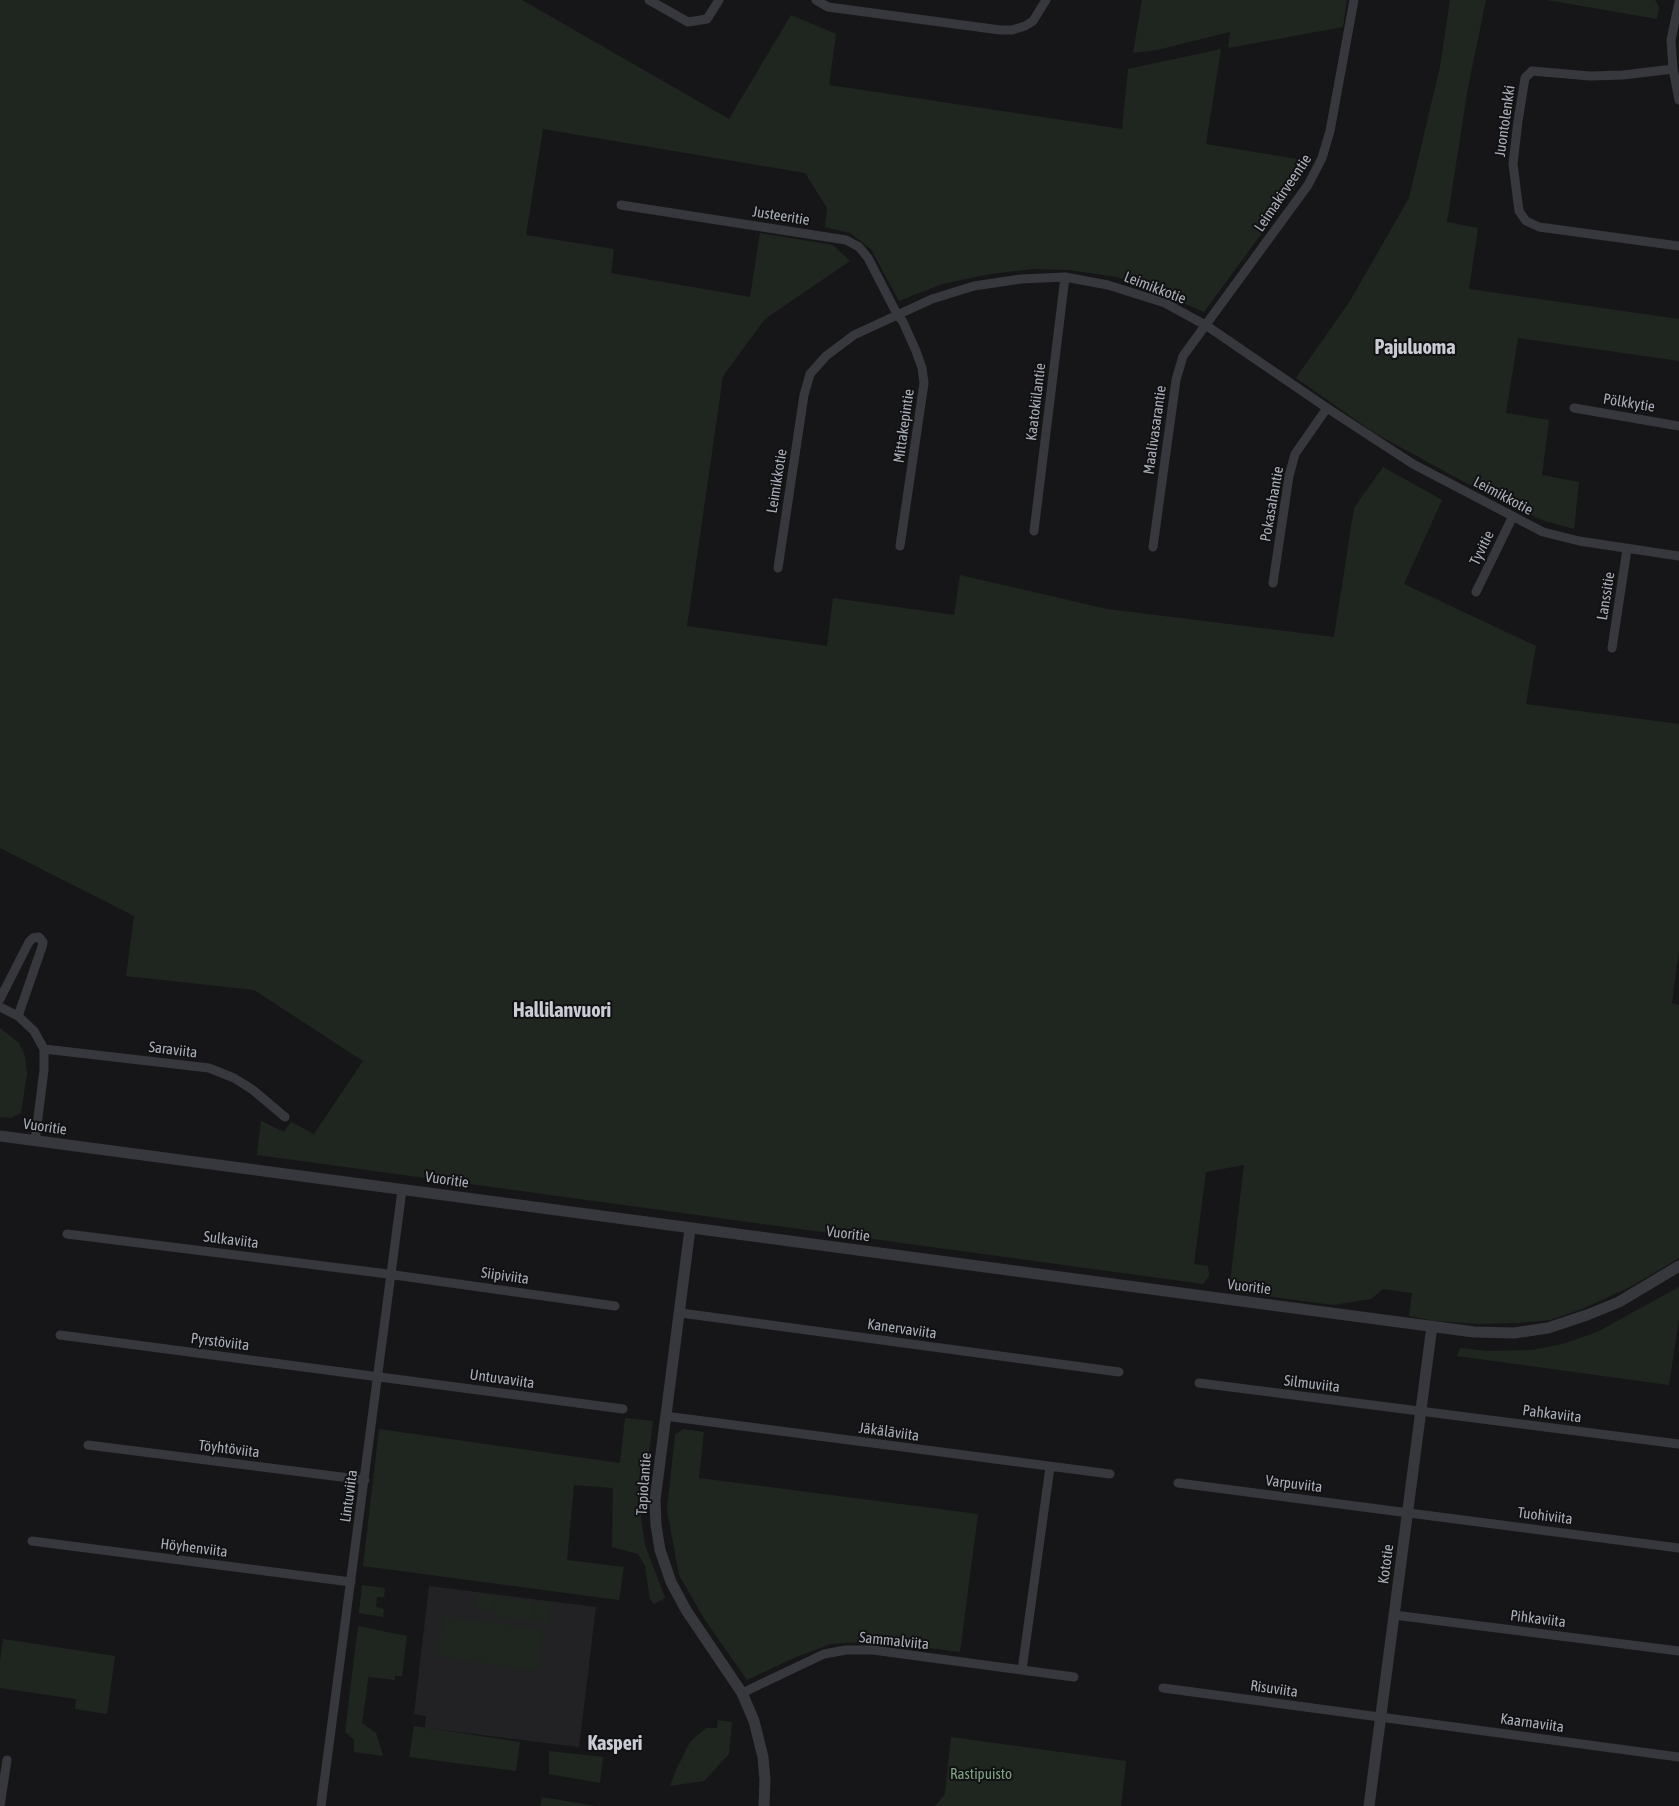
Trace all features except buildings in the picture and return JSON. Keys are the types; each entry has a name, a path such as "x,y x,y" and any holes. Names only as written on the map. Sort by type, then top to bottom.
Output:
{"street":[{"path":"649,0 688,22 706,19 719,0"},
{"path":"816,0 828,7 1006,30 1025,26 1033,21 1046,0"},
{"name":"Leimakirveentie","path":"1207,326 1308,185 1322,158 1330,131 1354,0"},
{"path":"1679,2 1671,40 1673,69 1679,100"},
{"name":"Juontolenkki","path":"1673,69 1623,75 1590,76 1532,72 1525,78 1513,164 1520,211 1526,221 1539,227 1679,246"},
{"name":"Justeeritie","path":"621,206 846,240 859,247 868,258 897,314"},
{"name":"Leimikkotie","path":"778,568 804,395 810,374 826,356 854,335 932,299 974,286 1021,279 1065,278 1108,285 1165,303 1207,326 1413,464 1543,532 1579,541 1679,556"},
{"name":"Kaatokiilantie","path":"1034,531 1065,278"},
{"name":"Mittakepintie","path":"897,314 903,322 916,351 922,368 924,383 900,546"},
{"name":"Maalivasarantie","path":"1153,547 1176,380 1183,356 1207,326"},
{"name":"Pokasahantie","path":"1273,584 1288,476 1295,454 1327,408"},
{"name":"Pölkkytie","path":"1574,408 1679,426"},
{"name":"Tyvitie","path":"1476,592 1513,516"},
{"name":"Lanssitie","path":"1612,648 1627,549"},
{"path":"0,999 29,942 33,938 39,937 42,947 18,1016"},
{"path":"0,1007 18,1016 34,1031 44,1049 44,1070 35,1141"},
{"name":"Saraviita","path":"44,1049 209,1068 234,1078 285,1117"},
{"name":"Vuoritie","path":"0,1136 1474,1332 1514,1333 1548,1328 1619,1302 1679,1266"},
{"name":"Lintuviita","path":"322,1806 402,1190"},
{"name":"Tapiolantie","path":"690,1229 681,1313 665,1416 655,1500 660,1550 671,1582 686,1610 742,1693 754,1721 763,1757 765,1780 764,1806"},
{"name":"Sulkaviita","path":"68,1234 391,1274"},
{"name":"Siipiviita","path":"391,1274 615,1306"},
{"name":"Kanervaviita","path":"681,1313 1119,1372"},
{"name":"Kototie","path":"1369,1806 1432,1326"},
{"name":"Pyrstöviita","path":"60,1335 377,1376"},
{"name":"Untuvaviita","path":"377,1376 623,1409"},
{"name":"Silmuviita","path":"1199,1383 1421,1411"},
{"name":"Pahkaviita","path":"1421,1411 1679,1444"},
{"name":"Jäkäläviita","path":"665,1416 1110,1474"},
{"name":"Töyhtöviita","path":"88,1445 365,1480"},
{"path":"1022,1670 1050,1466"},
{"name":"Varpuviita","path":"1178,1483 1408,1512"},
{"name":"Tuohiviita","path":"1408,1512 1679,1548"},
{"name":"Höyhenviita","path":"32,1542 351,1582"},
{"name":"Pihkaviita","path":"1394,1615 1679,1651"},
{"name":"Sammalviita","path":"742,1693 824,1654 846,1650 873,1650 1074,1677"},
{"name":"Risuviita","path":"1163,1688 1380,1717"},
{"name":"Kaarnaviita","path":"1380,1717 1679,1757"},
{"path":"0,1806 7,1760"}],"shaded area":[{"path":"429,1586 596,1607 579,1747 425,1728 426,1716 414,1714"}],"green space":[{"path":"0,0 522,0 729,119 791,15 836,34 829,85 1122,129 1128,69 1221,49 1206,144 1309,161 1292,192 1204,312 1117,277 1069,270 1033,269 990,274 942,284 899,301 871,249 850,233 825,227 827,208 805,173 543,129 526,235 614,249 611,273 750,297 760,233 833,245 850,261 765,319 723,376 687,626 827,646 833,598 954,615 960,575 1107,609 1334,637 1354,508 1383,467 1442,500 1404,584 1536,646 1526,704 1679,724 1679,950 1672,1003 1679,1005 1679,1258 1632,1286 1582,1309 1550,1320 1478,1324 1436,1321 1409,1316 1412,1293 1383,1289 1371,1299 1333,1305 1229,1291 1244,1165 1206,1172 1194,1264 1208,1266 1209,1276 1203,1284 257,1155 261,1121 284,1132 291,1122 314,1134 363,1061 254,990 126,976 134,916 0,848"},
{"path":"1142,0 1347,0 1343,27 1228,48 1230,32 1157,50 1133,53"},
{"path":"1450,0 1486,0 1468,87 1447,222 1478,228 1469,289 1679,319 1679,361 1518,338 1506,413 1549,420 1542,475 1579,482 1574,529 1545,521 1513,508 1453,476 1373,432 1296,378 1350,301 1409,198 1440,67"},
{"path":"1547,0 1655,0 1659,7 1657,19"},
{"path":"0,1028 19,1043 25,1056 27,1073 21,1113 11,1118 0,1117"},
{"path":"1679,1287 1679,1318 1669,1385 1457,1356 1460,1348 1488,1351 1532,1350 1563,1344 1597,1332"},
{"path":"625,1418 653,1421 641,1518 645,1545 665,1598 654,1604 650,1599 645,1566 638,1554 612,1547 613,1488 574,1485 567,1560 624,1567 619,1600 363,1566 379,1429 620,1463"},
{"path":"683,1429 704,1432 699,1478 978,1514 960,1652 875,1641 831,1644 796,1657 747,1680 705,1620 679,1575 667,1510 675,1435"},
{"path":"362,1585 385,1588 384,1597 377,1597 376,1607 384,1609 383,1617 359,1613"},
{"path":"478,1593 496,1596 494,1612 476,1608"},
{"path":"497,1596 534,1601 533,1621 495,1617"},
{"path":"536,1602 551,1603 549,1623 534,1622"},
{"path":"443,1616 543,1630 539,1671 438,1657"},
{"path":"358,1626 407,1636 402,1676 395,1676 395,1680 369,1677 369,1674 362,1723 376,1733 383,1756 354,1752 354,1740 345,1732"},
{"path":"3,1639 115,1656 107,1714 75,1709 76,1699 0,1688 0,1661"},
{"path":"718,1720 732,1722 729,1754 704,1781 670,1786 690,1742 706,1728 717,1728"},
{"path":"414,1726 520,1742 516,1771 409,1757"},
{"name":"Rastipuisto","path":"951,1737 1126,1761 1121,1806 935,1806 945,1794"},
{"path":"549,1751 603,1757 600,1783 549,1774"},
{"path":"542,1797 596,1806 540,1806"}],"district":[{"name":"Pajuluoma","path":"1415,348"},
{"name":"Hallilanvuori","path":"562,1011"},
{"name":"Kasperi","path":"615,1744"}]}
